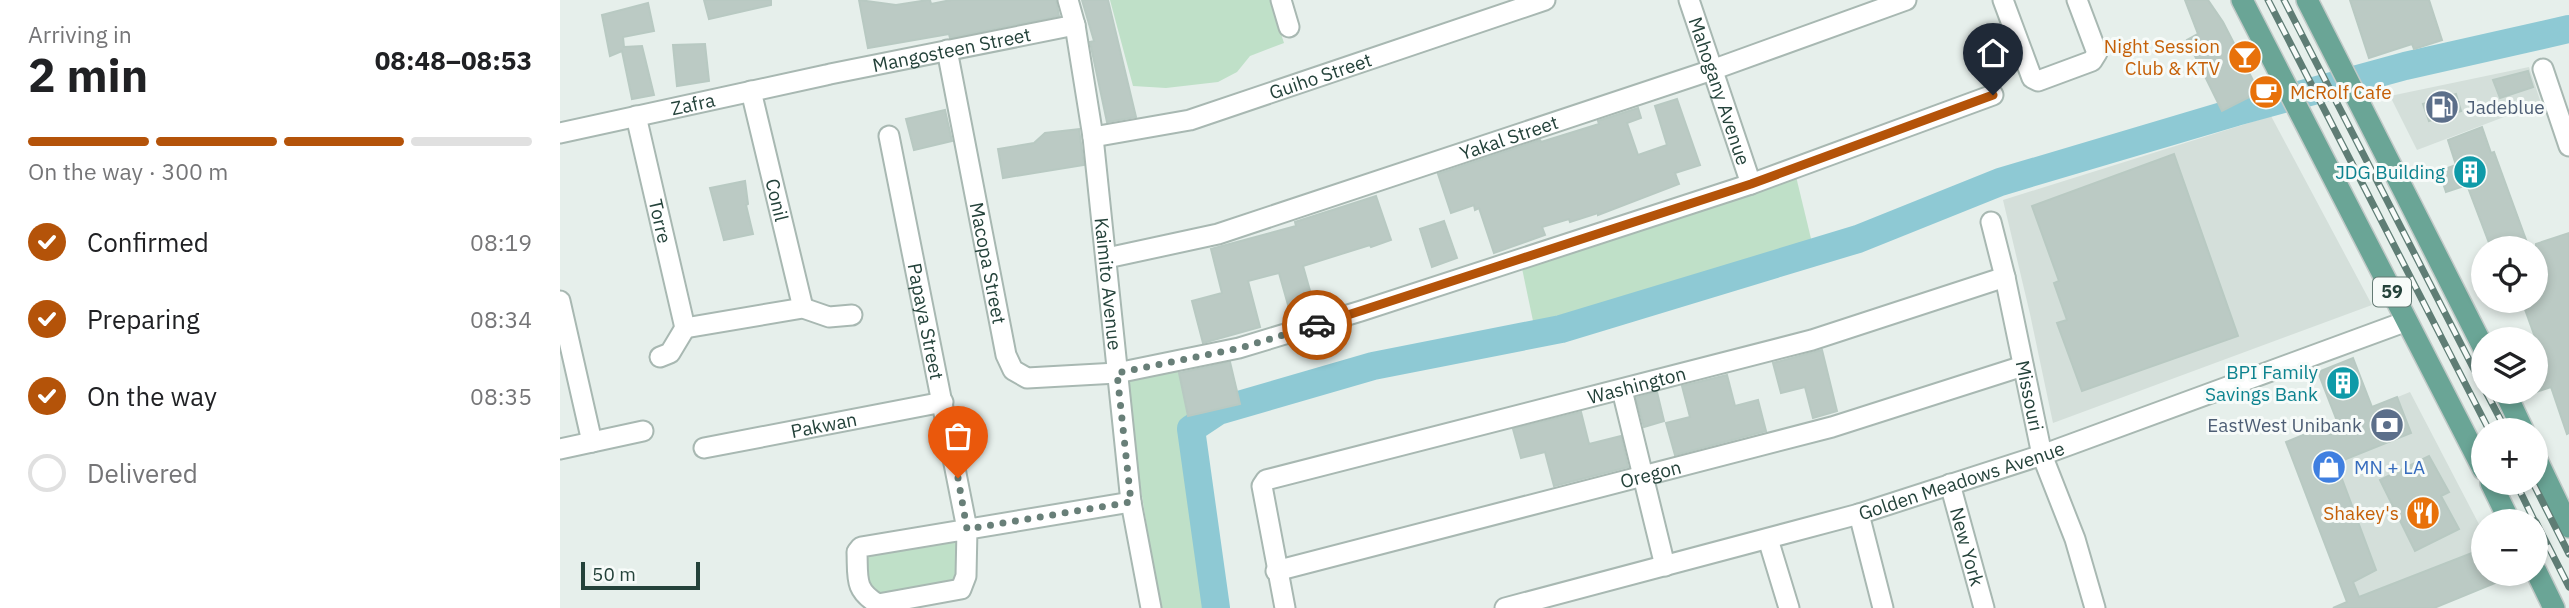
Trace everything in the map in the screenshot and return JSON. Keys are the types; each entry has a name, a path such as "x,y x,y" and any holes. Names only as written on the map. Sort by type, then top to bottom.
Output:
{"main road":[{"name":"59","path":"2242,0 2471,446"},
{"path":"2307,0 2473,327"},
{"path":"2548,483 2569,527"},
{"path":"2544,586 2554,608"}],"street":[{"name":"Kaimito Avenue","path":"1068,0 1075,25 1093,137 1131,502 1151,608"},
{"path":"1281,0 1289,27"},
{"name":"Guiho Street","path":"1093,137 1190,120 1545,0"},
{"name":"Mahogany Avenue","path":"1689,0 1751,184"},
{"name":"Yakal Street","path":"1107,258 1217,234 1712,70 1906,0"},
{"path":"2003,0 2032,78 2038,81 2096,58 2097,53 2077,0"},
{"name":"Mangosteen Street","path":"828,75 1075,25"},
{"name":"Macopa Street","path":"947,50 1006,355 1013,370 1027,379 1117,373 1240,348 1751,184 1993,95"},
{"path":"2543,69 2569,146"},
{"name":"Zafra","path":"560,133 828,75"},
{"name":"Conil","path":"751,91 803,308"},
{"name":"Torre","path":"636,116 685,328"},
{"name":"Papaya Street","path":"889,136 967,529 966,576 961,589 878,604 865,596 859,587 857,552 861,547 967,529"},
{"name":"Missouri","path":"1991,222 2042,455 2074,539 2095,608"},
{"name":"Washington","path":"1276,571 1262,486 1266,480 1812,340 2005,277"},
{"path":"660,357 670,353 685,328 803,308 829,317 852,315"},
{"path":"561,313 592,442"},
{"name":"Golden Meadows Avenue","path":"1513,607 1859,514 2042,455 2407,321"},
{"name":"Oregon","path":"1276,571 1832,427 2023,366"},
{"path":"1622,390 1665,566"},
{"name":"Pakwan","path":"704,448 943,402"},
{"path":"560,449 643,431"},
{"name":"New York","path":"1950,484 1984,608"},
{"path":"967,529 1131,502"},
{"path":"1859,514 1883,608"},
{"path":"1768,538 1789,608"},
{"path":"1276,571 1285,608"}],"shaded area":[{"path":"2529,67 2541,103 2417,150 2390,96"},
{"path":"2271,116 2372,305 2053,423 2003,200"},
{"path":"2410,392 2471,509 2471,586 2484,586 2434,608 2350,608 2286,442"}],"green space":[{"path":"1110,0 1270,0 1284,43 1250,56 1237,72 1218,82 1166,88 1133,86"},
{"path":"1793,164 1814,251 1679,299 1537,340 1519,254"},
{"path":"1178,370 1188,416 1179,428 1203,608 1160,608 1123,378"},
{"path":"963,533 956,586 879,600 861,584 866,549"}],"building":[{"path":"704,0 771,0 771,5 709,19"},
{"path":"859,0 896,5 928,0 931,4 951,0 1056,0 1059,16 950,38 949,34 868,48"},
{"path":"1082,0 1108,0 1136,117 1107,122 1090,42 1094,41"},
{"path":"2185,0 2208,0 2223,22 2259,92 2222,111 2187,40 2198,34"},
{"path":"2350,0 2429,0 2442,40 2414,49 2412,44 2369,58"},
{"path":"648,3 654,31 623,37 624,47 642,46 654,95 632,99 622,51 610,56 602,15"},
{"path":"705,44 709,81 677,86 673,45"},
{"path":"2528,71 2533,87 2500,98 2493,80"},
{"name":"Jadeblue","path":"2456,94 2461,111 2429,121 2423,104"},
{"path":"1677,99 1700,165 1675,173 1679,184 1598,215 1570,222 1569,219 1542,227 1545,235 1494,253 1479,208 1475,210 1474,205 1451,213 1438,174 1540,140 1541,142 1599,124 1598,121 1638,108 1641,118 1627,123 1638,155 1667,145 1655,106"},
{"path":"945,110 952,141 914,150 906,119"},
{"path":"2482,127 2525,236 2486,236 2467,185 2446,192 2439,171 2456,165 2448,140"},
{"path":"1079,129 1084,165 1003,178 998,149 1034,143 1045,133"},
{"path":"2174,154 2238,336 2082,391 2057,323 2067,320 2054,283 2059,281 2032,206"},
{"path":"745,181 746,205 753,234 724,240 710,188"},
{"path":"1376,196 1391,240 1303,266 1316,312 1292,319 1279,273 1248,281 1260,327 1203,343 1192,301 1222,293 1211,249 1296,226 1295,222"},
{"path":"1444,221 1457,258 1432,267 1420,229"},
{"path":"2569,233 2567,434 2551,387 2548,388 2548,327 2531,327 2526,313 2548,313 2548,240"},
{"path":"1822,350 1837,411 1813,418 1805,387 1781,393 1773,363"},
{"path":"2353,358 2372,407 2397,397 2411,433 2336,463 2376,570 2353,582 2359,597 2471,553 2471,586 2488,586 2434,608 2333,608 2347,602 2286,442 2337,421 2318,372"},
{"path":"1230,362 1240,404 1188,416 1179,373"},
{"path":"1727,375 1735,406 1758,400 1766,431 1675,455 1666,423 1690,417 1682,386"},
{"path":"1657,392 1664,421 1644,427 1636,398"},
{"path":"1581,412 1589,444 1621,436 1628,467 1554,486 1545,452 1521,458 1513,429"},
{"name":"Shakey's","path":"2429,456 2449,492 2441,496 2459,529 2415,551 2380,480"}],"waterway":[{"path":"1216,608 1191,429 1218,411 1373,366 1561,329 1858,239 2000,182 2236,112 2405,66 2569,29"}],"railway":[{"path":"2268,0 2483,418"},
{"path":"2284,0 2471,364"},
{"path":"2492,404 2500,418"},
{"path":"2522,495 2529,509"},
{"path":"2539,495 2569,554"},
{"path":"2548,546 2569,587"}],"way so far":[{"path":"958,478 967,529 1131,502 1117,373 1240,348 1317,325"}],"place":[{"name":"Night Session Club & KTV","path":"2245,57"},
{"name":"McRolf Cafe","path":"2266,92"},
{"name":"Jadeblue","path":"2442,107"},
{"name":"JDG Building","path":"2470,172"},
{"name":"BPI Family Savings Bank","path":"2343,383"},
{"name":"EastWest Unibank","path":"2387,425"},
{"name":"MN + LA","path":"2329,467"},
{"name":"Shakey's","path":"2423,513"}],"route":[{"path":"1317,325 1751,184 1993,95"}]}
